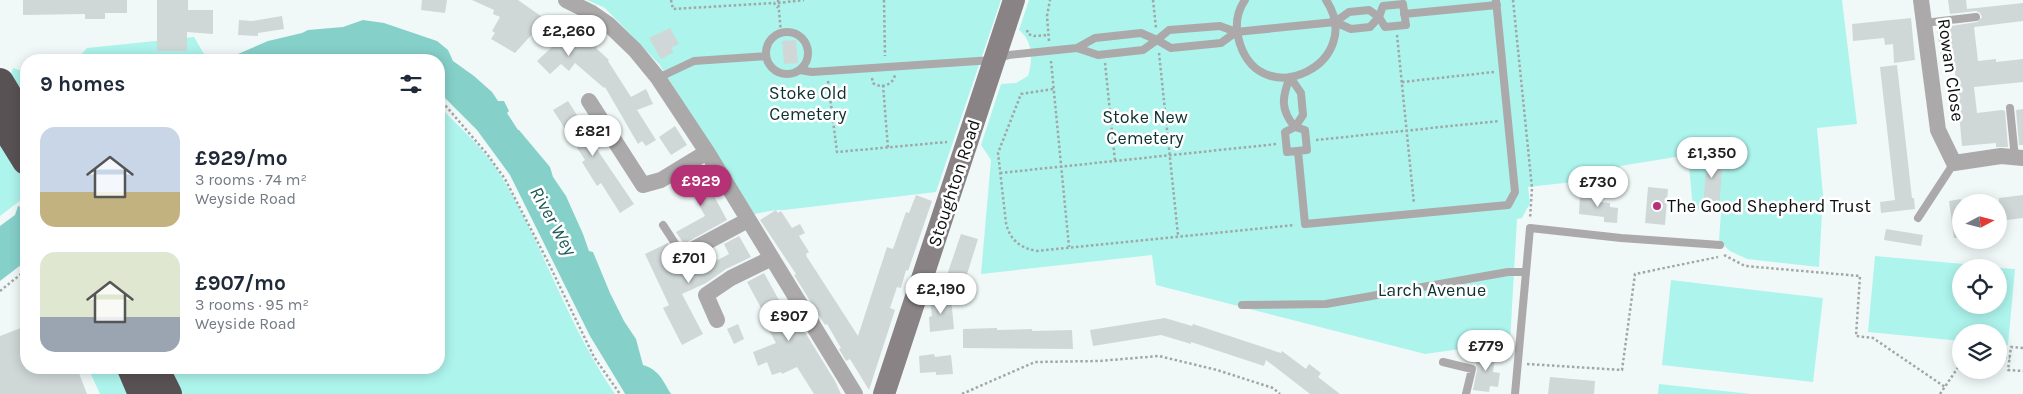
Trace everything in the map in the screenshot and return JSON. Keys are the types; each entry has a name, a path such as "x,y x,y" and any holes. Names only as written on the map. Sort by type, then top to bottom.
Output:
{"highway":[{"path":"0,82 20,115"},
{"path":"0,119 20,151"},
{"path":"134,374 142,394"},
{"path":"158,374 168,394"}],"street":[{"path":"566,0 592,12 608,24 635,50 658,78 707,152 855,394"},
{"name":"Stoughton Road","path":"889,392 1014,0"},
{"name":"Rowan Close","path":"1921,0 1938,130 1954,163"},
{"path":"589,102 643,185 660,180 707,152"},
{"path":"1954,163 2002,156 2019,158"},
{"path":"690,251 748,220"},
{"path":"717,320 706,295 732,278 772,258"}],"lane":[{"path":"1245,0 1240,7 1236,32 1243,54 1251,64 1263,72 1276,77 1305,74 1319,65 1324,59 1334,38 1335,22 1326,0"},
{"path":"1298,151 1305,224 1508,205 1515,192 1496,2 1404,14"},
{"path":"1077,48 1098,55 1143,50 1170,30 1220,26 1236,32 1335,22 1352,29 1370,26 1379,17 1383,6 1403,4 1406,25 1385,27 1379,17 1368,10 1349,12 1335,22"},
{"path":"1924,24 1976,17"},
{"path":"792,32 798,35 807,45 808,59 800,70 794,74 779,73 768,63 766,56 768,43 773,37 781,33 792,32"},
{"path":"800,70 827,71 994,60 1009,55 1077,48 1095,38 1141,33 1171,48 1221,43 1236,32"},
{"path":"658,78 694,61 766,56"},
{"path":"1290,77 1283,94 1285,116 1295,127 1305,130 1307,150 1287,152 1285,132 1295,127 1303,116 1301,93 1290,77"},
{"path":"2010,108 2019,158"},
{"path":"1918,218 1954,163"},
{"path":"664,225 678,248 690,251 692,269"},
{"path":"1515,394 1530,228 1720,245"},
{"path":"1242,305 1326,304 1508,272 1526,272"},
{"path":"1444,362 1472,369 1466,394"}],"path":[{"path":"671,0 673,9 804,0"},
{"path":"884,0 886,67"},
{"path":"1050,0 1047,16 1048,35 1069,247"},
{"path":"1153,0 1178,235"},
{"path":"1513,0 1532,188 1530,228"},
{"path":"778,1 781,33"},
{"path":"774,3 778,8"},
{"path":"1396,26 1415,213"},
{"path":"1027,30 1028,34 1034,36 1048,35"},
{"path":"1104,54 1115,161"},
{"path":"827,71 837,152 946,142"},
{"path":"1402,82 1503,71"},
{"path":"883,85 888,148"},
{"path":"1053,89 1021,94 998,153 1008,232 1013,240 1028,249 1037,251 1178,235 1305,224"},
{"path":"445,105 506,179 594,357 620,394"},
{"path":"1306,141 1508,120"},
{"path":"1000,173 1286,143"},
{"path":"1518,364 1622,370 1635,274 1725,255 1745,266 1860,276 1856,336 1873,338 1944,387"},
{"path":"0,291 20,275"},
{"path":"2023,348 2011,347 2008,370 2023,371"},
{"path":"962,394 1034,362 1099,361 1159,356 1218,370 1273,388 1280,394"},
{"path":"1940,394 1952,376"}],"green space":[{"name":"Stoke Old Cemetery","path":"587,0 1001,0 936,192 754,214 659,64 605,8"},
{"path":"1029,0 1842,0 1857,124 1817,128 1823,195 1819,267 1747,259 1730,251 1719,241 1721,212 1693,209 1688,155 1620,166 1618,177 1528,187 1530,203 1522,218 1517,219 1510,342 1425,354 1156,285 1152,255 981,274 991,160 981,145 1001,84 1016,83 1028,76 1031,64 1031,51 1024,34 1019,30"},
{"path":"194,37 204,54 82,54 87,48"},
{"path":"13,68 20,70 20,201 0,216 0,105"},
{"path":"445,112 498,170 519,207 584,343 615,394 181,394 172,374 445,374"},
{"path":"1875,256 1952,263 1952,314 2007,314 2007,268 2015,269 2008,345 2007,324 1952,324 1952,340 1868,332"},
{"path":"1671,280 1823,298 1813,382 1662,365"},
{"path":"91,374 125,374 133,394 100,394"},
{"path":"1659,384 1751,394 1658,394"}],"water":[{"name":"River Wey","path":"363,20 384,23 437,41 448,50 453,61 492,92 498,101 504,101 509,111 507,113 518,130 550,167 553,177 566,196 589,251 593,252 610,293 624,321 636,339 643,365 657,372 671,394 625,394 590,336 510,175 477,130 445,98 445,54 238,54 268,41 308,30 343,27"},
{"path":"18,206 20,207 20,266 0,281 0,226 15,215"}],"building":[{"path":"23,0 127,0 127,13 105,13 105,19 85,19 85,14 23,15"},
{"path":"157,0 188,0 188,10 213,10 213,34 187,32 187,51 157,51"},
{"path":"422,0 447,0 445,13 421,10"},
{"path":"472,0 518,0 545,19 548,15 575,34 579,30 609,60 631,97 646,89 653,104 637,110 656,140 646,146 642,141 638,144 605,87 575,63 569,71 561,64 550,74 537,61 553,46 534,32 515,53 491,39 495,33 492,31 500,17 493,14 494,10"},
{"path":"1948,0 1966,0 1967,9 2023,3 2023,21 1974,27 1978,61 1996,59 1996,62 2023,59 2023,82 1974,87 1977,113 2005,111 2008,147 1996,147 1996,143 1962,146 1954,60 1942,62 1937,31 1951,29 1951,26 1977,22 1982,17 1976,11 1950,14"},
{"path":"282,16 284,29 258,33 258,36 238,35 239,20 252,21"},
{"path":"1911,18 1915,60 1894,63 1893,44 1885,45 1884,38 1853,41 1852,24"},
{"path":"670,28 679,44 671,48 674,52 661,59 649,38"},
{"path":"796,40 798,63 784,64 782,41"},
{"path":"1897,65 1912,198 1914,198 1915,209 1881,213 1880,202 1895,200 1880,67"},
{"path":"568,101 594,142 592,142 634,204 620,213 601,183 597,186 582,162 585,160 553,110"},
{"path":"2023,109 2023,145 2019,145 2016,110"},
{"path":"675,126 687,145 671,155 659,137"},
{"path":"1704,150 1720,151 1720,157 1723,157 1719,209 1703,208 1706,169 1702,169"},
{"path":"700,168 716,195 714,196 727,220 684,244 676,232 705,216 691,191 687,193 679,181"},
{"name":"The Good Shepherd Trust","path":"1648,187 1668,189 1665,225 1645,223"},
{"path":"1580,194 1602,195 1601,202 1610,203 1610,207 1618,208 1617,223 1604,222 1604,217 1579,214"},
{"path":"916,195 932,201 908,271 906,270 901,288 897,287 890,308 895,310 869,390 850,359 846,361 827,324 825,325 794,275 796,274 760,220 776,210 778,213 781,211 792,228 800,224 805,233 799,236 809,252 806,254 807,257 858,336 887,247 893,249 906,212 909,213"},
{"path":"2023,195 2023,218 2008,220 2008,197"},
{"path":"1952,200 1952,223 1949,201"},
{"path":"1886,229 1923,235 1921,246 1884,240"},
{"path":"961,234 978,239 964,284 946,278"},
{"path":"739,236 751,257 726,269 706,283 682,294 703,334 682,345 663,308 669,305 645,254 668,243 685,277 695,274 697,271 729,254 724,244"},
{"path":"764,273 780,302 785,300 793,317 795,316 841,394 814,394 797,367 782,374 781,372 772,375 767,362 758,366 753,352 776,343 765,323 768,321 747,282"},
{"path":"951,297 954,329 930,332 929,317 932,316 930,299"},
{"path":"1165,318 1192,326 1193,324 1281,353 1282,351 1306,369 1309,364 1321,373 1318,377 1340,394 1310,394 1266,360 1264,366 1191,342 1191,344 1161,335 1093,346 1090,330"},
{"path":"738,324 744,339 734,344 727,329"},
{"path":"20,328 20,374 79,374 87,394 0,394 0,336"},
{"path":"997,328 997,330 1032,329 1032,331 1072,330 1073,349 963,348 963,329"},
{"path":"1478,350 1496,353 1493,372 1500,373 1498,387 1490,386 1489,392 1473,390"},
{"path":"934,354 935,357 951,355 953,374 936,375 936,372 920,373 919,356"},
{"path":"1550,377 1595,381 1594,394 1548,394"}],"place":[{"name":"The Good Shepherd Trust","path":"1657,206"}],"park label":[{"name":"Stoke New Cemetery","path":"1145,127"},
{"name":"Larch Avenue","path":"1432,290"}]}
